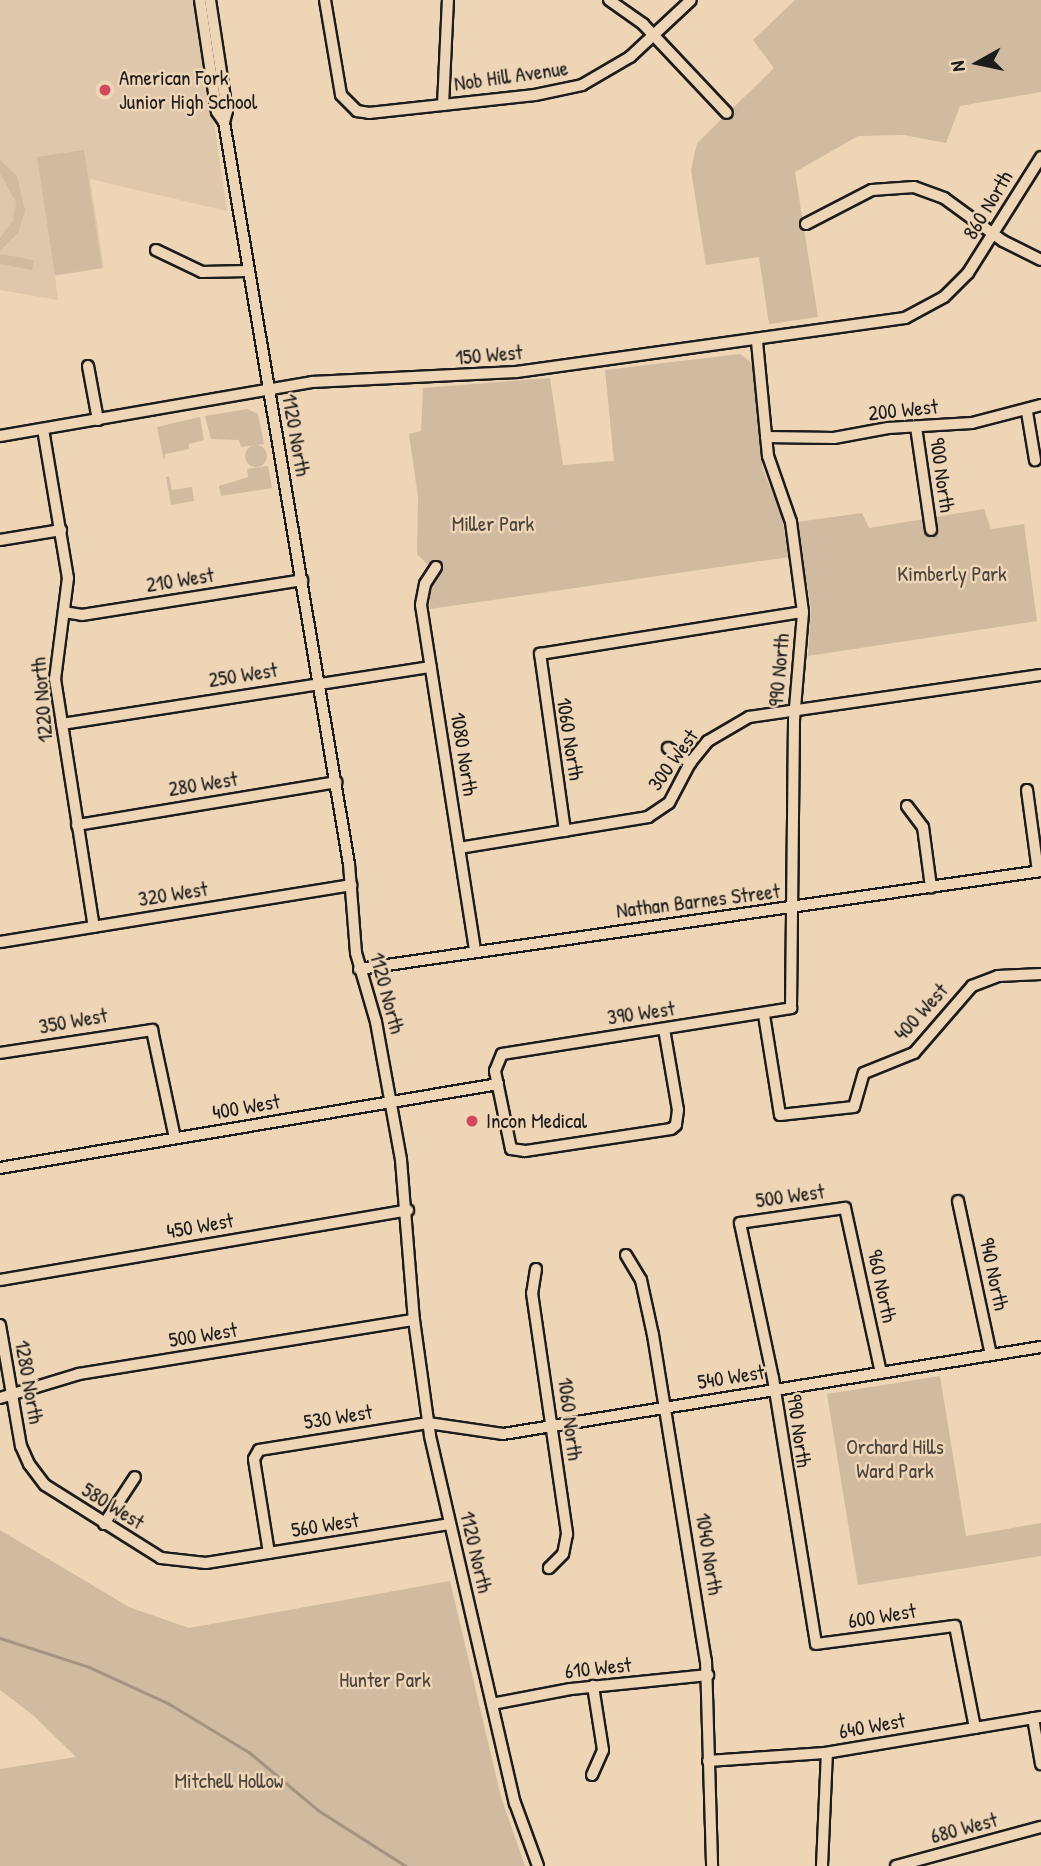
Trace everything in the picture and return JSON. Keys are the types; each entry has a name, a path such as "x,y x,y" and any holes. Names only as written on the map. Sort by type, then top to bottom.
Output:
{"street":[{"name":"1120 North","path":"200,0 217,113 224,122"},
{"name":"1120 North","path":"210,0 227,111 224,122 248,271 336,782 351,884 359,969 376,1022 408,1210 414,1320 428,1423 449,1524 520,1823 538,1866"},
{"name":"Nob Hill Avenue","path":"325,0 341,95 351,107 369,113 542,94 582,85 614,69 654,36 691,0"},
{"path":"443,105 448,0"},
{"path":"609,0 654,36 727,113"},
{"name":"860 North","path":"968,273 1041,157"},
{"path":"806,224 872,190 903,186 934,193 995,234 1041,260"},
{"path":"156,250 202,272 248,271"},
{"name":"150 West","path":"0,436 331,380 490,375 757,341 905,318 944,297 968,273"},
{"name":"990 North","path":"757,341 771,471 795,545 803,612 795,709 791,1008"},
{"path":"88,366 97,420"},
{"name":"200 West","path":"766,437 834,438 988,421 1027,412 1041,405"},
{"path":"1027,412 1035,460"},
{"name":"900 North","path":"916,427 931,530"},
{"name":"1220 North","path":"43,429 68,578 55,663 61,724 93,927"},
{"path":"0,540 61,530"},
{"name":"1080 North","path":"436,567 425,584 421,605 475,951"},
{"name":"210 West","path":"64,612 82,615 302,580"},
{"name":"1060 North","path":"565,831 540,654 554,648 803,612"},
{"name":"250 West","path":"61,724 430,667"},
{"name":"300 West","path":"459,848 565,831 659,811 677,791 690,763 708,741 736,722 795,709 1041,674"},
{"path":"668,748 690,763"},
{"name":"280 West","path":"77,825 336,782"},
{"path":"1027,790 1040,871"},
{"path":"907,806 923,827 931,887"},
{"name":"Nathan Barnes Street","path":"359,969 1040,871"},
{"name":"320 West","path":"0,942 351,884"},
{"name":"400 West","path":"764,1015 780,1115 854,1107 864,1073 914,1053 972,986 998,976 1041,974"},
{"name":"390 West","path":"498,1084 497,1058 509,1052 764,1015 791,1008"},
{"name":"350 West","path":"0,1052 152,1030 174,1138"},
{"path":"498,1084 511,1149 525,1151 664,1131 676,1125 664,1030"},
{"name":"400 West","path":"0,1168 498,1084"},
{"name":"940 North","path":"958,1201 990,1354"},
{"name":"500 West","path":"740,1223 845,1208"},
{"name":"960 North","path":"845,1208 881,1373"},
{"name":"450 West","path":"0,1280 408,1210"},
{"name":"990 North","path":"740,1223 774,1390 816,1644"},
{"name":"1040 North","path":"626,1255 641,1280 665,1407 708,1675 708,1760 714,1815 712,1866"},
{"name":"1060 North","path":"536,1269 532,1293 567,1545 549,1568"},
{"name":"500 West","path":"0,1398 79,1374 414,1320"},
{"name":"1280 North","path":"0,1325 21,1446"},
{"name":"540 West","path":"428,1423 490,1435 1041,1347"},
{"name":"530 West","path":"269,1553 255,1454 259,1450 428,1423"},
{"name":"580 West","path":"21,1446 45,1485 104,1524 161,1558 206,1563"},
{"path":"104,1524 135,1477"},
{"name":"560 West","path":"206,1563 449,1524"},
{"name":"600 West","path":"816,1644 955,1626 975,1728"},
{"name":"610 West","path":"492,1704 593,1686 708,1675"},
{"path":"592,1775 603,1750 593,1686"},
{"path":"1037,1718 1041,1765"},
{"name":"640 West","path":"708,1760 827,1753 1037,1718"},
{"path":"822,1866 827,1753"},
{"name":"680 West","path":"896,1866 1041,1826"}],"shaded area":[{"name":"American Fork Junior High School","path":"0,0 196,0 227,211 90,179 104,268 55,276 58,300 0,290"}],"green space":[{"path":"795,0 1041,0 1041,92 960,106 946,143 904,135 858,136 795,172 818,317 769,324 759,257 706,265 691,170 697,143 774,68 753,40"},
{"path":"84,150 102,268 55,275 37,157"},
{"path":"0,160 17,176 25,211 18,233 0,251 0,238 13,220 16,202 0,173"},
{"path":"0,254 34,260 32,270 0,264"},
{"name":"Miller Park","path":"740,354 753,364 763,470 781,513 789,557 430,609 428,565 417,554 418,497 409,434 421,431 423,388 550,378 563,465 614,461 605,370"},
{"path":"247,409 258,414 264,444 241,447 239,440 211,439 205,416"},
{"path":"200,417 204,440 189,444 189,449 165,454 164,461 157,427"},
{"path":"256,445 264,448 267,456 264,464 256,467 248,464 245,456 248,448"},
{"path":"268,466 272,488 221,496 219,486 248,477 247,469"},
{"path":"169,476 172,490 192,487 194,501 171,505 166,477"},
{"name":"Kimberly Park","path":"984,509 991,529 1024,524 1037,621 808,656 811,608 797,522 862,513 869,528"},
{"name":"Orchard Hills Ward Park","path":"940,1376 966,1536 1041,1523 1041,1556 858,1585 827,1394"},
{"path":"0,1530 129,1607 189,1628 450,1581 501,1797 525,1866 0,1866 0,1769 76,1757 34,1716 0,1690"}],"waterway":[{"path":"0,1638 89,1667 168,1703 249,1752 318,1810 406,1866"}],"place":[{"name":"American Fork Junior High School","path":"105,90"},
{"name":"Incon Medical","path":"472,1121"}],"park label":[{"name":"Hunter Park","path":"385,1680"},
{"name":"Mitchell Hollow","path":"229,1781"}]}
